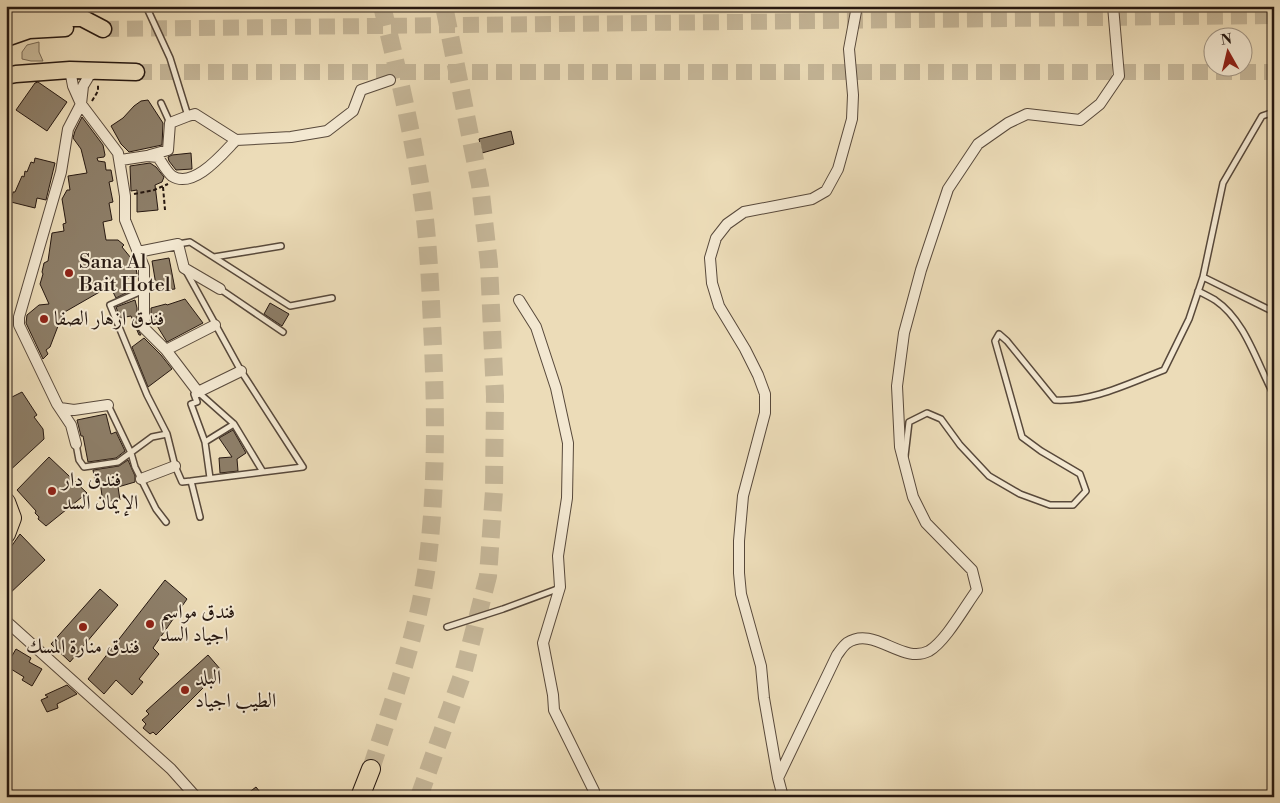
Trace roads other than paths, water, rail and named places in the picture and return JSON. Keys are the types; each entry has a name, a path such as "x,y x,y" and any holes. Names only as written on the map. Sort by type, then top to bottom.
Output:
{"highway":[{"path":"6,20 34,17 82,18 103,29 54,28 29,30 6,38"},
{"path":"6,76 70,70 98,78 136,72"},
{"path":"6,502 12,518 6,534"},
{"path":"360,797 372,769"}],"street":[{"path":"6,10 14,6"},
{"path":"783,797 764,698 761,666 741,594 739,573 739,541 744,496 748,471 765,413 765,394 758,375 744,348 719,306 712,283 710,258 716,238 727,224 744,212 812,200 826,191 838,169 852,119 853,95 850,49 857,6"},
{"path":"778,778 837,655 847,643 860,639 873,639 912,654 927,652 940,642 977,590 972,570 926,523 913,497 900,447 897,386 904,333 921,270 948,189 978,144 1008,123 1027,114 1080,120 1100,104 1119,76 1113,6"},
{"path":"70,70 74,86 82,104 118,153 125,196 125,220 144,267 144,328 166,350 198,392 241,371"},
{"path":"76,444 71,425 60,408 19,325 19,317 61,172 68,129 82,104 83,86 89,76 98,78"},
{"path":"120,160 147,156 168,150 170,123 195,114 236,140 291,137 327,131 353,111 361,90 390,80"},
{"path":"147,156 158,157 172,176 182,179 198,174 214,164 236,140"},
{"path":"138,252 178,244 184,268 220,288"},
{"path":"519,300 536,327 556,388 568,443 567,498 558,556 560,587 543,643 554,695 554,710 594,790 593,797"},
{"path":"166,350 214,325"},
{"path":"60,408 74,410 108,405"},
{"path":"141,479 175,466"},
{"path":"6,622 171,768 196,797"}],"lane":[{"path":"146,6 170,58 188,116"},
{"path":"161,104 170,123"},
{"path":"904,461 909,422 927,412 941,419 960,445 989,476 1020,494 1050,505 1073,505 1086,491 1080,474 1022,437 995,341 998,334 1007,341 1055,400 1070,401 1101,394 1164,370 1189,319 1203,277 1223,183 1262,116 1274,112"},
{"path":"178,244 190,242 290,306 332,298"},
{"path":"214,258 281,246"},
{"path":"144,290 110,305 147,395 167,434 175,466 182,482 303,468 241,371 184,268"},
{"path":"1203,277 1274,312"},
{"path":"220,288 283,332"},
{"path":"1198,291 1216,301 1237,322 1254,351 1274,395"},
{"path":"210,478 205,442 192,404 197,402 194,394 198,392 234,424 263,472"},
{"path":"108,405 141,479 156,509 166,522"},
{"path":"205,442 234,424"},
{"path":"76,444 79,460 84,467 118,462 152,437 167,434"},
{"path":"191,481 200,517"},
{"path":"447,626 503,609 560,587"}],"tunnel":[{"path":"371,769 412,639 424,585 431,529 435,442 430,291 423,206 408,120 382,6"},
{"path":"419,797 464,670 488,576 494,491 495,396 489,264 480,185 444,6"},
{"path":"103,29 1274,16"},
{"path":"136,72 1274,72"}],"place":[{"name":"Sana Al Bait Hotel","path":"69,273"},
{"name":"فندق ازهار الصفا","path":"44,319"},
{"name":"فندق دار الإيمان السد","path":"52,491"},
{"name":"فندق مواسم اجياد السد","path":"150,624"},
{"name":"فندق منارة المسك","path":"83,627"},
{"name":"البلد الطيب اجياد","path":"185,690"}]}
